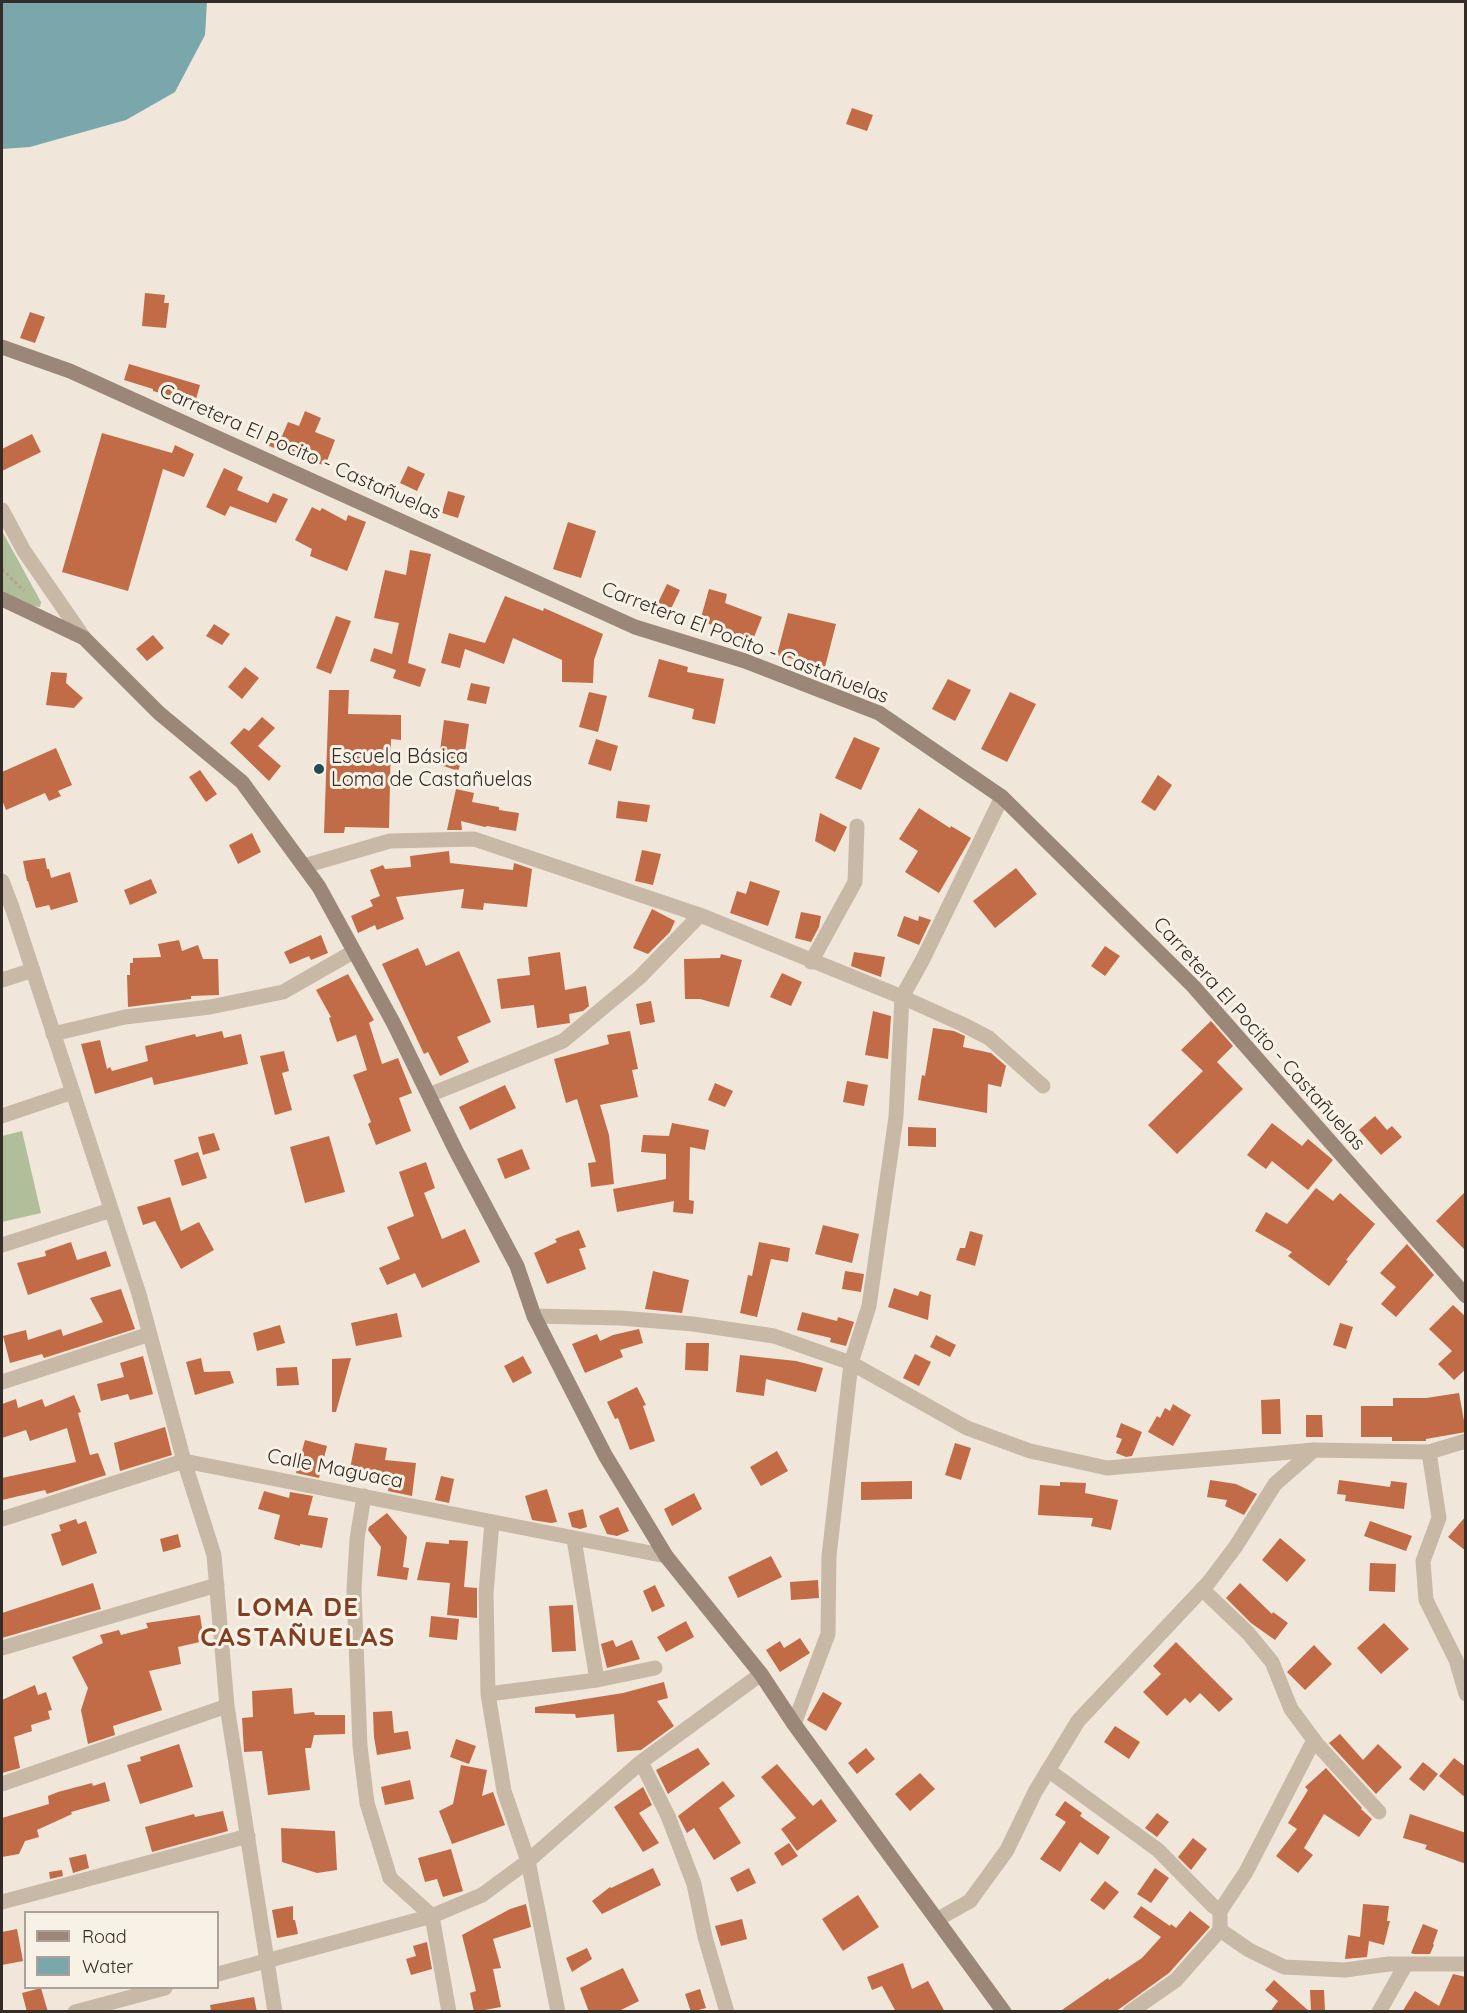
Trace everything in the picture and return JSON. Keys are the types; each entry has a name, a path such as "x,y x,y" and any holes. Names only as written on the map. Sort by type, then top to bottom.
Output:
{"main road":[{"name":"Carretera El Pocito - Castañuelas","path":"2,347 70,370 634,627 745,661 879,713 1002,797 1193,986 1466,1296"},
{"path":"2,599 84,638 159,714 242,782 319,887 394,1024 517,1266 534,1316 606,1455 666,1556 761,1674 794,1724 1004,2012"}],"street":[{"path":"2,510 24,551 84,638"},
{"path":"794,1724 828,1634 829,1556 851,1363 869,1306 897,1117 902,997 1002,797"},
{"path":"811,962 855,882 857,826"},
{"path":"304,866 390,841 474,839 700,915 902,997 989,1038 1043,1086"},
{"path":"2,881 111,1210 150,1334 184,1461 214,1555 227,1706 275,2012"},
{"path":"429,1095 563,1041 640,976 700,915"},
{"path":"53,1034 124,1017 210,1007 283,992 353,952"},
{"path":"2,980 33,970"},
{"path":"2,1116 73,1092"},
{"path":"2,1245 111,1210"},
{"path":"534,1316 620,1318 774,1336 851,1363 967,1428 1030,1451 1107,1468 1314,1450 1429,1452 1466,1441"},
{"path":"2,1382 150,1334"},
{"path":"938,1919 970,1901 1007,1851 1035,1792 1078,1721 1202,1589 1236,1546 1275,1484 1314,1450"},
{"path":"1429,1452 1439,1518 1423,1561 1426,1600 1456,1660 1466,1694"},
{"name":"Calle Maguaca","path":"2,1519 184,1461 666,1556"},
{"path":"364,1496 357,1539 354,1590 360,1746 367,1803 390,1878 432,1916 448,2012"},
{"path":"492,1522 486,1593 488,1694 504,1791 528,1861 558,2012"},
{"path":"573,1539 597,1680"},
{"path":"2,1648 217,1585"},
{"path":"1202,1589 1248,1633 1272,1662 1291,1709 1314,1740 1379,1812"},
{"path":"488,1694 597,1680 655,1668"},
{"path":"219,1974 432,1916 482,1895 528,1861 641,1762 761,1674"},
{"path":"2,1784 227,1706"},
{"path":"1130,2012 1176,1980 1220,1930 1220,1911 1246,1872 1314,1740"},
{"path":"641,1762 668,1816 694,1884 705,1937 727,2012"},
{"path":"1048,1770 1158,1850 1212,1906 1220,1911"},
{"path":"2,1902 248,1836"},
{"path":"1220,1930 1249,1950 1284,1967 1345,1970 1406,1964 1466,1964"},
{"path":"1379,2012 1406,1964"},
{"path":"75,2012 161,1989"}],"path":[{"path":"2,569 25,592"}],"green space":[{"path":"2,531 41,602 40,607 2,594"},
{"path":"22,1131 41,1213 2,1222 2,1136"}],"water":[{"path":"2,2 207,2 205,35 175,92 126,120 30,147 2,149"}],"building":[{"path":"852,108 873,115 867,131 846,124"},
{"path":"145,293 165,295 164,303 169,303 166,328 142,326"},
{"path":"30,312 45,317 35,343 20,338"},
{"path":"129,364 200,385 195,403 124,380"},
{"path":"305,411 321,418 315,432 335,440 325,466 304,457 303,460 267,445 277,434 282,436 288,422 299,426"},
{"path":"102,433 172,453 175,445 194,454 184,477 163,469 128,591 62,572"},
{"path":"32,434 41,452 2,471 2,449"},
{"path":"408,466 425,474 417,491 400,483"},
{"path":"224,468 243,477 237,490 268,503 273,493 288,499 276,523 230,506 225,516 206,507"},
{"path":"448,491 465,496 458,518 442,513"},
{"path":"312,507 320,511 322,508 346,521 348,515 366,522 347,571 310,556 312,549 295,540"},
{"path":"568,522 596,531 581,578 553,569"},
{"path":"410,550 431,554 408,663 426,669 420,687 393,678 396,670 370,661 374,648 392,654 399,623 374,618 385,570 406,575"},
{"path":"667,584 680,590 669,613 656,607"},
{"path":"709,589 727,594 725,603 762,617 752,642 700,621"},
{"path":"505,596 543,611 544,608 603,634 594,660 593,683 562,682 562,660 513,638 504,664 465,649 460,668 441,663 449,633 485,643"},
{"path":"788,613 836,624 825,667 777,655"},
{"path":"336,616 351,621 331,674 316,668"},
{"path":"214,624 230,634 222,645 206,636"},
{"path":"153,635 164,648 147,661 136,649"},
{"path":"659,659 688,667 687,672 724,679 715,724 692,719 694,709 648,697"},
{"path":"245,667 259,678 242,699 228,687"},
{"path":"51,672 67,673 66,683 83,698 74,708 46,705"},
{"path":"948,679 971,690 955,721 932,709"},
{"path":"471,683 490,687 486,704 467,700"},
{"path":"329,690 349,690 348,714 401,715 401,740 391,739 389,828 345,827 344,833 324,833"},
{"path":"589,692 607,696 598,732 579,727"},
{"path":"1010,692 1036,704 1007,762 981,749"},
{"path":"262,717 275,728 258,746 281,766 269,781 230,743 244,728 249,731"},
{"path":"444,720 469,724 465,752 458,771 432,762 437,750 440,751"},
{"path":"854,737 880,748 861,790 835,778"},
{"path":"596,739 618,746 611,771 588,764"},
{"path":"56,748 72,785 58,791 61,796 49,801 45,793 6,810 2,800 2,772"},
{"path":"200,770 217,794 206,802 189,777"},
{"path":"1158,775 1172,785 1155,811 1141,802"},
{"path":"456,789 474,793 472,802 519,813 516,831 461,821 462,830 447,830"},
{"path":"618,801 650,805 647,822 616,818"},
{"path":"919,808 950,828 951,826 971,838 939,893 905,872 918,851 899,839"},
{"path":"820,813 847,827 835,852 815,841"},
{"path":"252,833 261,852 238,864 229,845"},
{"path":"642,850 661,854 653,885 635,881"},
{"path":"449,851 450,863 513,870 514,863 532,869 527,907 484,903 483,910 461,908 464,889 396,897 404,919 377,930 375,925 358,933 351,916 373,906 370,900 380,896 370,870 383,865 385,869 411,867 410,856"},
{"path":"45,858 51,878 70,872 78,902 51,910 49,905 36,908 23,861"},
{"path":"1016,868 1037,894 995,928 973,901"},
{"path":"151,879 157,893 130,905 124,890"},
{"path":"750,881 780,891 768,926 730,913 737,891 746,894"},
{"path":"652,909 675,921 670,932 648,954 633,948"},
{"path":"801,912 821,916 819,927 811,942 795,938"},
{"path":"904,916 918,921 919,916 931,920 919,945 897,936"},
{"path":"321,935 328,953 311,960 309,956 290,964 284,952"},
{"path":"179,940 182,951 198,945 203,959 218,959 219,995 191,996 191,999 128,1007 127,975 130,975 130,963 133,963 133,958 161,957 158,944"},
{"path":"1105,946 1120,956 1105,976 1091,966"},
{"path":"418,948 426,966 459,951 491,1022 457,1037 469,1062 440,1076 428,1052 424,1054 382,964"},
{"path":"560,952 565,990 586,986 589,1006 583,1011 569,1014 570,1023 537,1028 534,1005 501,1009 497,979 530,975 528,957"},
{"path":"854,952 885,957 881,977 851,966"},
{"path":"721,954 742,960 729,1007 700,999 685,999 684,959 720,958"},
{"path":"782,973 802,982 791,1006 770,997"},
{"path":"348,974 374,1020 369,1023 382,1064 398,1058 412,1093 399,1098 411,1131 376,1145 368,1124 371,1122 353,1075 367,1070 356,1035 337,1042 329,1018 331,1017 316,990"},
{"path":"651,1001 655,1022 640,1025 636,1004"},
{"path":"873,1011 891,1016 888,1059 865,1055"},
{"path":"1211,1021 1233,1046 1217,1062 1243,1089 1177,1154 1148,1125 1203,1071 1181,1050"},
{"path":"933,1028 954,1031 965,1036 963,1047 991,1053 1006,1066 1001,1087 988,1084 987,1113 918,1100 922,1075 925,1076"},
{"path":"222,1031 224,1038 241,1034 248,1064 154,1085 152,1077 95,1094 81,1044 100,1040 107,1069 110,1067 112,1071 148,1061 145,1046 195,1034 196,1037"},
{"path":"630,1031 638,1069 632,1070 638,1097 600,1105 609,1135 614,1184 591,1187 588,1163 596,1162 577,1099 566,1103 554,1059 609,1044 607,1035"},
{"path":"284,1051 289,1071 282,1073 292,1110 275,1115 260,1056"},
{"path":"847,1081 868,1085 864,1106 843,1102"},
{"path":"715,1083 733,1091 725,1107 708,1100"},
{"path":"505,1085 516,1108 470,1130 459,1107"},
{"path":"1375,1116 1387,1130 1392,1126 1402,1137 1381,1155 1359,1130"},
{"path":"672,1123 709,1130 705,1150 690,1147 689,1200 694,1201 693,1214 673,1212 674,1201 617,1212 613,1189 666,1179 666,1154 641,1152 643,1135 669,1136"},
{"path":"1272,1123 1302,1146 1308,1139 1333,1160 1308,1190 1272,1161 1266,1169 1247,1155"},
{"path":"908,1127 936,1128 936,1147 908,1146"},
{"path":"214,1133 220,1150 203,1155 198,1137"},
{"path":"329,1136 345,1192 305,1203 290,1147"},
{"path":"522,1149 530,1169 505,1179 497,1159"},
{"path":"198,1152 207,1178 182,1186 174,1160"},
{"path":"426,1162 435,1188 424,1193 442,1239 465,1229 480,1262 422,1288 415,1273 387,1285 379,1268 400,1259 387,1227 414,1216 399,1172"},
{"path":"1316,1188 1333,1201 1340,1193 1375,1224 1346,1260 1348,1261 1329,1286 1288,1256 1292,1252 1255,1231 1266,1212 1287,1224"},
{"path":"1466,1191 1466,1251 1436,1221"},
{"path":"170,1197 181,1231 199,1222 214,1250 181,1269 155,1221 143,1225 137,1207"},
{"path":"823,1225 859,1234 852,1263 815,1254"},
{"path":"579,1230 586,1247 579,1249 586,1269 547,1284 534,1253 557,1242 555,1239"},
{"path":"970,1231 983,1235 975,1266 956,1260 960,1248 965,1248"},
{"path":"71,1242 77,1260 106,1251 111,1266 28,1295 17,1263 46,1256 45,1251"},
{"path":"759,1242 790,1248 788,1262 771,1259 757,1317 740,1313 748,1275 752,1276"},
{"path":"1407,1244 1434,1275 1396,1317 1381,1304 1396,1287 1380,1273"},
{"path":"653,1271 689,1280 682,1313 645,1309"},
{"path":"845,1271 864,1274 861,1292 842,1289"},
{"path":"894,1288 918,1296 920,1291 931,1295 928,1320 888,1307"},
{"path":"121,1289 135,1329 44,1358 42,1354 10,1363 3,1336 26,1330 28,1340 61,1329 63,1336 103,1322 90,1298"},
{"path":"1453,1305 1466,1317 1466,1369 1454,1380 1438,1364 1452,1351 1429,1329"},
{"path":"802,1312 837,1321 838,1317 854,1322 846,1346 830,1342 831,1338 797,1330"},
{"path":"397,1313 402,1337 356,1346 351,1323"},
{"path":"1340,1323 1353,1327 1346,1349 1333,1345"},
{"path":"280,1325 285,1343 257,1351 253,1333"},
{"path":"639,1329 643,1343 620,1350 623,1357 585,1373 572,1344 597,1334 600,1341 613,1335"},
{"path":"936,1335 956,1345 950,1357 930,1347"},
{"path":"686,1343 709,1343 708,1371 685,1370"},
{"path":"915,1354 931,1362 919,1386 903,1378"},
{"path":"740,1355 796,1361 823,1368 816,1392 766,1379 764,1396 736,1392"},
{"path":"143,1356 153,1394 130,1400 128,1394 101,1401 97,1384 124,1377 120,1363"},
{"path":"523,1356 532,1373 513,1383 504,1366"},
{"path":"201,1358 204,1372 230,1371 234,1383 195,1395 186,1362"},
{"path":"351,1358 336,1412 332,1412 332,1359"},
{"path":"297,1367 299,1385 277,1386 276,1368"},
{"path":"637,1387 646,1405 643,1406 655,1441 630,1450 618,1418 615,1419 607,1402"},
{"path":"1459,1393 1466,1432 1426,1439 1426,1441 1392,1441 1392,1437 1361,1437 1361,1406 1393,1406 1393,1398 1426,1398"},
{"path":"74,1395 81,1412 78,1413 90,1455 98,1453 106,1475 47,1494 45,1490 2,1500 2,1478 76,1462 67,1428 30,1441 26,1430 2,1438 2,1404 16,1399 18,1408 42,1399 45,1407"},
{"path":"1280,1399 1281,1434 1262,1434 1261,1400"},
{"path":"1173,1404 1191,1415 1173,1446 1148,1432 1157,1416 1160,1418 1165,1408 1170,1411"},
{"path":"1306,1415 1322,1415 1323,1437 1306,1437"},
{"path":"1121,1423 1142,1432 1132,1456 1126,1457 1116,1453 1122,1439 1116,1437"},
{"path":"165,1427 172,1455 120,1471 114,1443"},
{"path":"305,1440 327,1446 319,1478 296,1473"},
{"path":"355,1443 387,1448 385,1460 416,1463 412,1496 388,1491 390,1481 349,1474"},
{"path":"955,1443 971,1448 961,1480 945,1475"},
{"path":"777,1451 788,1471 761,1486 750,1467"},
{"path":"441,1476 454,1479 449,1503 435,1500"},
{"path":"1210,1480 1236,1484 1257,1494 1244,1515 1225,1506 1227,1500 1207,1497"},
{"path":"1339,1480 1390,1487 1391,1481 1407,1483 1404,1509 1345,1501 1346,1495 1337,1494"},
{"path":"912,1481 912,1499 861,1500 861,1482"},
{"path":"1060,1482 1086,1483 1085,1493 1118,1500 1111,1530 1091,1526 1093,1518 1038,1515 1040,1485 1060,1486"},
{"path":"547,1489 557,1522 532,1520 525,1496"},
{"path":"264,1491 289,1498 290,1492 313,1496 308,1515 328,1518 322,1548 300,1544 300,1546 274,1539 280,1515 258,1509"},
{"path":"694,1493 702,1509 672,1526 664,1509"},
{"path":"618,1507 629,1531 617,1536 607,1534 599,1516"},
{"path":"583,1509 587,1527 580,1529 572,1527 568,1513"},
{"path":"387,1513 407,1537 403,1567 409,1568 407,1580 377,1576 381,1547 368,1530"},
{"path":"1466,1516 1466,1551 1448,1537"},
{"path":"76,1519 78,1524 86,1521 97,1553 62,1566 51,1534 61,1531 59,1525"},
{"path":"1370,1521 1412,1536 1406,1551 1364,1536"},
{"path":"178,1534 181,1547 163,1552 160,1539"},
{"path":"1280,1538 1306,1560 1287,1582 1262,1560"},
{"path":"449,1540 468,1541 464,1587 477,1588 477,1618 447,1615 450,1583 417,1580 426,1542 449,1544"},
{"path":"771,1556 782,1577 738,1598 728,1577"},
{"path":"1370,1563 1396,1564 1395,1592 1369,1591"},
{"path":"818,1580 819,1598 791,1600 790,1582"},
{"path":"93,1583 101,1609 2,1638 2,1613"},
{"path":"1240,1583 1272,1614 1273,1612 1288,1623 1275,1640 1251,1623 1226,1598"},
{"path":"655,1585 665,1606 652,1612 643,1591"},
{"path":"573,1605 576,1651 552,1652 549,1606"},
{"path":"200,1615 204,1641 178,1647 181,1664 149,1671 162,1710 113,1726 115,1735 88,1744 81,1710 88,1688 72,1657 103,1643 100,1635 119,1630 121,1635 148,1628 146,1623"},
{"path":"431,1616 459,1619 457,1640 429,1637"},
{"path":"686,1621 694,1637 666,1652 657,1637"},
{"path":"1384,1623 1409,1649 1381,1674 1357,1648"},
{"path":"800,1638 810,1653 780,1672 766,1650 780,1641 784,1648"},
{"path":"613,1640 616,1647 632,1640 640,1659 607,1668 601,1644"},
{"path":"1176,1642 1233,1699 1219,1712 1200,1693 1190,1703 1185,1698 1167,1716 1143,1692 1161,1674 1153,1666"},
{"path":"1314,1645 1332,1664 1305,1690 1287,1672"},
{"path":"664,1682 668,1698 657,1701 674,1726 641,1750 617,1752 614,1714 576,1718 575,1714 535,1713 535,1707 623,1693"},
{"path":"35,1685 38,1695 46,1692 52,1710 48,1711 50,1719 31,1725 32,1731 14,1737 20,1768 2,1773 2,1700"},
{"path":"292,1688 294,1714 314,1712 315,1715 345,1715 345,1734 314,1735 311,1748 305,1748 310,1790 268,1795 262,1751 244,1752 242,1718 253,1717 252,1691"},
{"path":"823,1692 842,1703 826,1731 807,1720"},
{"path":"392,1711 394,1733 408,1731 411,1749 377,1755 373,1712"},
{"path":"1115,1726 1140,1742 1129,1759 1104,1742"},
{"path":"1340,1734 1363,1760 1378,1744 1402,1767 1376,1794 1329,1743"},
{"path":"456,1739 476,1746 469,1764 450,1757"},
{"path":"179,1744 193,1787 140,1804 127,1765 141,1761 140,1757"},
{"path":"698,1748 710,1764 668,1794 656,1770"},
{"path":"866,1748 875,1759 857,1774 848,1763"},
{"path":"1454,1758 1466,1767 1466,1798 1439,1776"},
{"path":"1423,1762 1438,1774 1424,1791 1409,1779"},
{"path":"777,1764 813,1806 821,1799 837,1821 797,1851 781,1829 796,1818 761,1777"},
{"path":"461,1765 487,1770 482,1796 493,1792 505,1825 452,1844 439,1811 453,1804"},
{"path":"1326,1768 1372,1819 1359,1837 1324,1814 1304,1848 1313,1855 1298,1873 1276,1856 1297,1829 1288,1823 1308,1790 1305,1787"},
{"path":"920,1773 935,1789 910,1811 895,1794"},
{"path":"410,1780 414,1799 385,1805 381,1787"},
{"path":"723,1781 735,1796 719,1808 741,1843 714,1860 694,1828 687,1833 678,1816"},
{"path":"105,1782 110,1801 71,1812 72,1814 37,1830 39,1837 25,1841 19,1854 2,1857 2,1818 49,1804 48,1796 58,1792"},
{"path":"643,1787 652,1805 639,1813 659,1843 643,1852 614,1807"},
{"path":"1065,1801 1082,1813 1080,1816 1110,1837 1098,1855 1080,1842 1060,1872 1040,1859 1066,1822 1055,1815"},
{"path":"223,1811 228,1831 152,1852 145,1827 194,1814 195,1817"},
{"path":"1157,1813 1169,1822 1157,1837 1145,1828"},
{"path":"1410,1814 1466,1833 1466,1864 1425,1849 1427,1845 1403,1838"},
{"path":"281,1828 335,1831 337,1870 317,1873 282,1862"},
{"path":"1193,1838 1207,1849 1191,1870 1178,1857"},
{"path":"789,1843 798,1856 782,1866 774,1853"},
{"path":"451,1849 463,1891 443,1897 437,1879 425,1882 418,1858"},
{"path":"86,1854 89,1868 73,1873 69,1858"},
{"path":"653,1868 661,1885 602,1914 592,1901 610,1887"},
{"path":"749,1868 756,1883 737,1892 730,1878"},
{"path":"1155,1868 1169,1878 1151,1903 1137,1894"},
{"path":"62,1870 63,1876 50,1879 49,1872"},
{"path":"1105,1881 1119,1892 1104,1910 1090,1900"},
{"path":"858,1895 879,1927 843,1951 822,1919"},
{"path":"526,1904 531,1927 493,1939 501,1968 493,1969 501,2007 474,2012 470,1993 476,1991 462,1935 510,1909"},
{"path":"1363,1904 1389,1906 1387,1921 1390,1921 1384,1945 1369,1941 1367,1957 1345,1959 1348,1935 1360,1937"},
{"path":"293,1906 293,1920 295,1920 298,1934 277,1938 272,1910"},
{"path":"1141,1906 1176,1928 1190,1911 1210,1927 1169,1973 1115,2012 1059,2012 1142,1958 1161,1937 1133,1917"},
{"path":"742,1919 747,1939 721,1946 715,1926"},
{"path":"1423,1924 1438,1930 1434,1945 1430,1954 1411,1953"},
{"path":"17,1929 23,1961 2,1965 2,1932"},
{"path":"427,1942 432,1969 411,1975 406,1959 416,1956 413,1946"},
{"path":"587,1948 592,1959 572,1972 566,1958"},
{"path":"903,1963 912,1989 928,1981 945,2012 896,2012 882,1986 872,1990 867,1977"},
{"path":"623,1968 639,2001 617,2012 589,2012 580,1988"},
{"path":"1453,1974 1466,1977 1466,2012 1402,2012 1415,1991 1439,2006"},
{"path":"1274,1980 1310,2012 1270,2012 1278,2001 1265,1990"},
{"path":"41,1989 48,2012 27,2012 22,1993"},
{"path":"700,1989 706,2008 691,2012 685,1994"},
{"path":"1310,1990 1324,1990 1325,2011 1311,2011"},
{"path":"254,1997 257,2012 211,2012 210,2005"}],"place":[{"name":"Escuela Básica Loma de Castañuelas","path":"319,769"}],"district":[{"name":"LOMA DE CASTAÑUELAS","path":"298,1623"}]}
